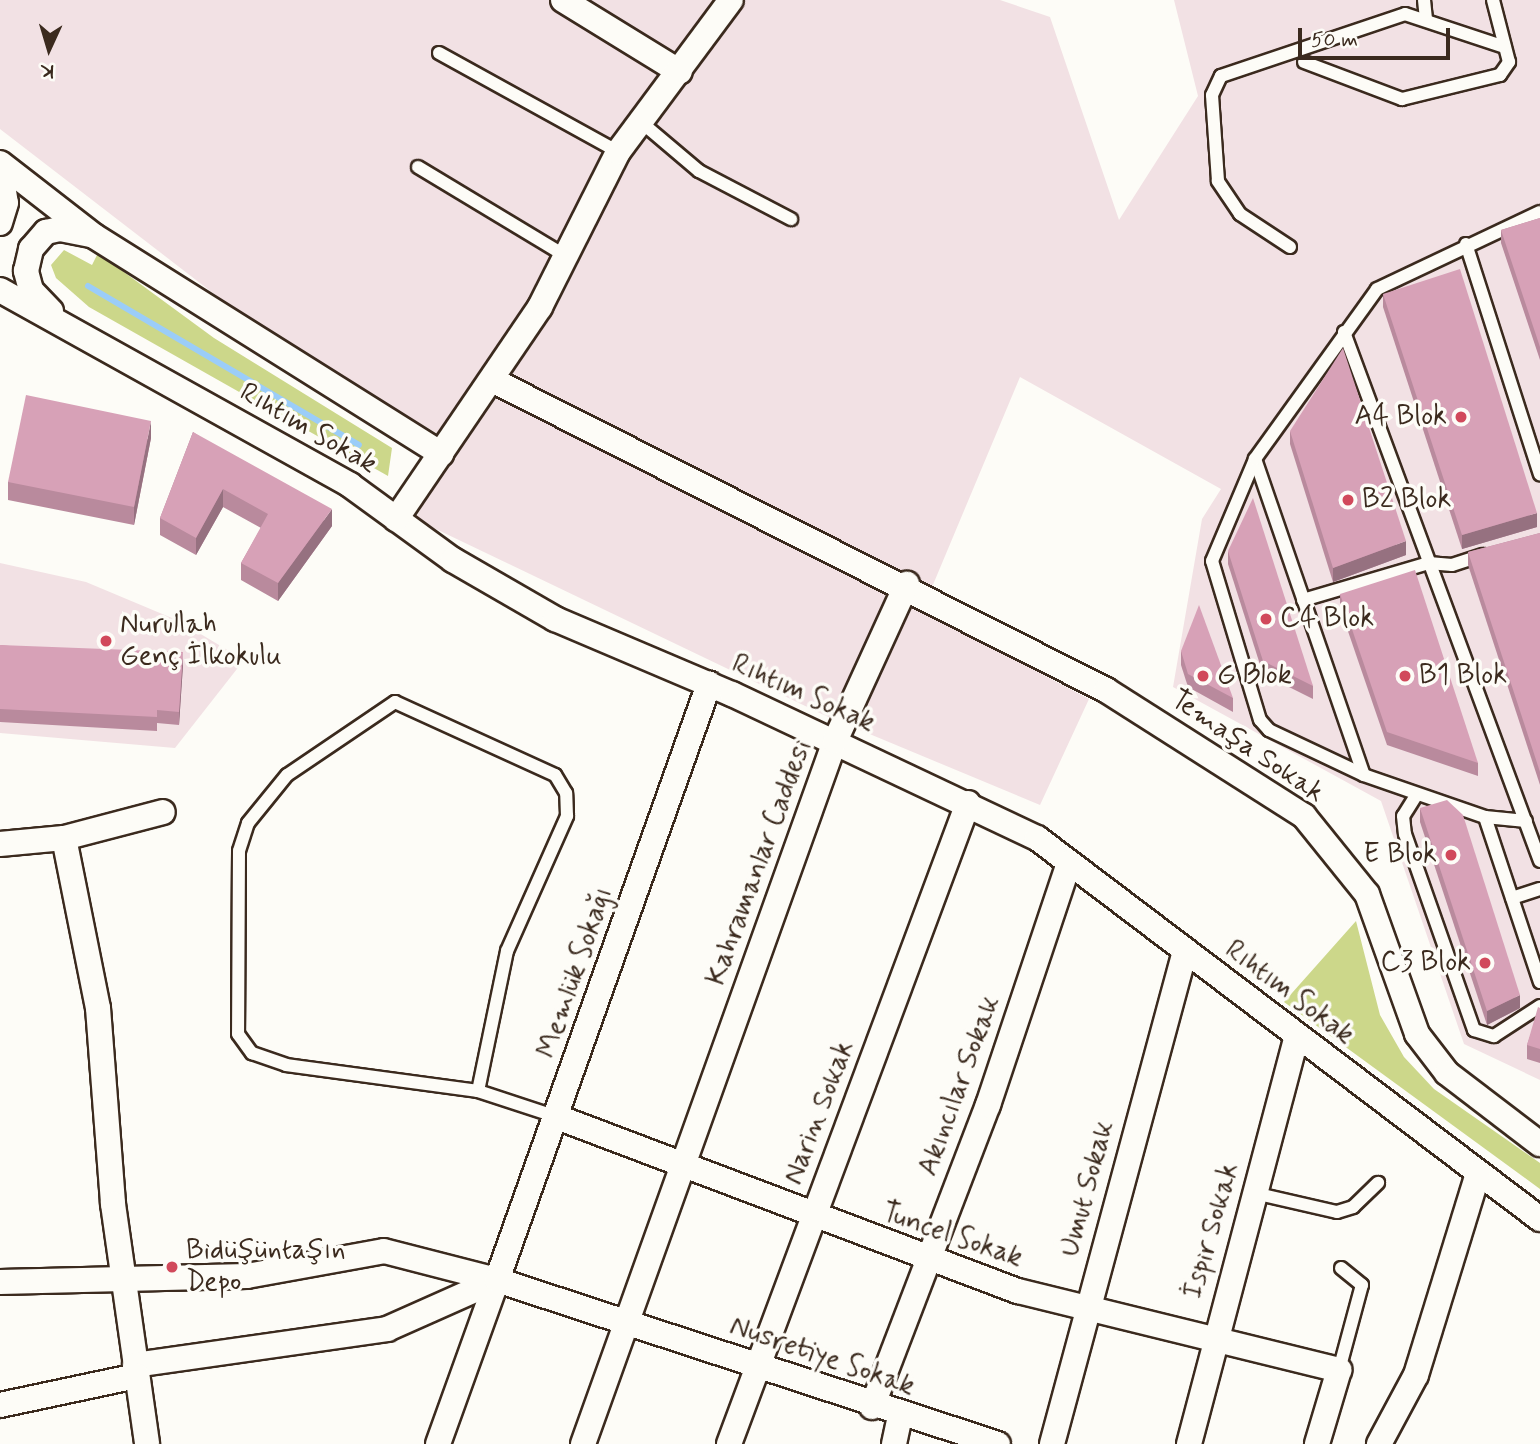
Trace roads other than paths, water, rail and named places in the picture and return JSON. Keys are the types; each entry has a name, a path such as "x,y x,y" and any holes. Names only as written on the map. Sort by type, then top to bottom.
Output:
{"street":[{"path":"562,0 680,72"},
{"path":"396,519 494,381 567,257 618,152 731,0"},
{"path":"0,164 6,203 0,223"},
{"path":"0,164 94,236 440,454"},
{"path":"67,327 31,290 26,271 31,249 46,233 60,229 94,236"},
{"name":"Rıhtım Sokak","path":"0,290 351,485 396,519 555,619 835,741 1037,838 1540,1219"},
{"path":"494,381 907,584"},
{"name":"Kahramanlar Caddesi","path":"583,1444 835,741 907,584"},
{"name":"Temaşa Sokak","path":"907,584 1106,690 1304,817 1367,894 1417,1034 1447,1073 1540,1144"},
{"name":"Memlük Sokağı","path":"438,1444 557,1117 709,684"},
{"name":"Narin Sokak","path":"729,1444 755,1367 968,803"},
{"path":"0,844 64,838 163,812"},
{"path":"64,838 98,1008 113,1204 147,1444"},
{"name":"Akıncılar Sokak","path":"872,1407 929,1258 1069,863"},
{"name":"Umut Sokak","path":"1052,1444 1086,1308 1185,951"},
{"name":"İspir Sokak","path":"1189,1444 1214,1337 1297,1036"},
{"name":"Tuncel Sokak","path":"557,1117 812,1219 929,1258 1086,1308 1214,1337 1339,1370"},
{"path":"1379,1444 1416,1375 1478,1173"},
{"name":"Nusretiye Sokak","path":"0,1282 247,1276 384,1251 498,1280 872,1407 998,1444"},
{"path":"0,1405 136,1370 387,1329 498,1280"},
{"path":"1317,1444 1339,1370"},
{"path":"894,1444 900,1415"}],"lane":[{"path":"1424,0 1426,18"},
{"path":"1304,62 1402,99 1500,75 1508,66 1493,0"},
{"path":"1290,247 1240,214 1224,194 1216,167 1216,82 1228,72 1397,16 1426,18 1505,47"},
{"path":"439,53 618,152"},
{"path":"641,122 699,171 791,219"},
{"path":"418,167 567,257"},
{"path":"1526,821 1485,817 1417,794 1364,775 1269,730 1260,720 1212,561 1255,459 1343,332 1377,289 1466,244 1540,212"},
{"path":"1466,244 1540,474"},
{"path":"1343,332 1540,859"},
{"path":"1255,459 1364,775"},
{"path":"1303,600 1429,563 1452,565 1503,549"},
{"path":"478,1091 507,951 568,816 566,793 555,775 395,702 287,775 248,823 239,851 238,1034 252,1053 286,1065 478,1091 557,1117"},
{"path":"1417,794 1403,816 1405,834 1474,1030 1494,1037 1540,1006"},
{"path":"1485,817 1540,982"},
{"path":"1513,898 1540,889"},
{"path":"1254,1193 1337,1212 1353,1207 1378,1183"},
{"path":"1339,1370 1362,1285 1340,1268"}],"waterway":[{"path":"88,286 359,445"}],"place":[{"name":"A4 Blok","path":"1461,417"},
{"name":"B2 Blok","path":"1348,500"},
{"name":"C4 Blok","path":"1266,619"},
{"name":"Nurullah Genç İlkokulu","path":"106,641"},
{"name":"G Blok","path":"1203,676"},
{"name":"B1 Blok","path":"1405,676"},
{"name":"E Blok","path":"1451,855"},
{"name":"C3 Blok","path":"1485,963"},
{"name":"Bidüşüntaşın Depo","path":"172,1267"}]}
